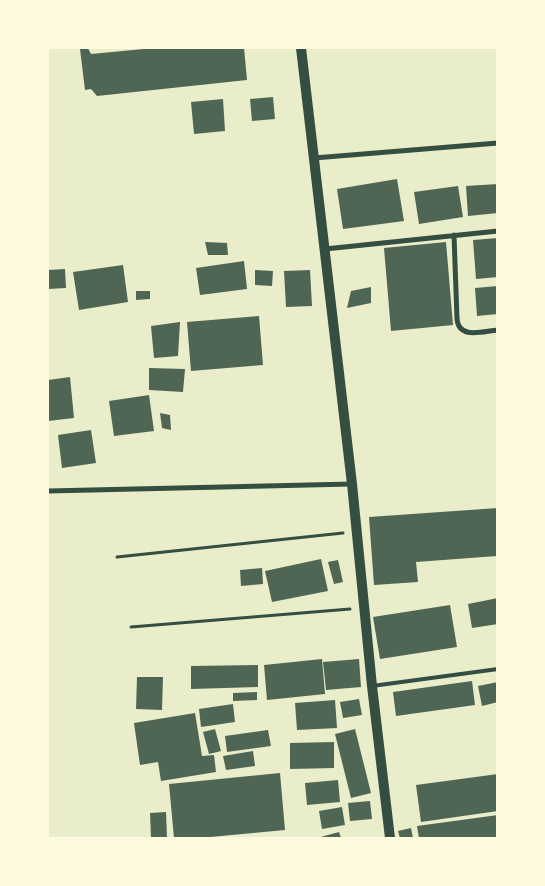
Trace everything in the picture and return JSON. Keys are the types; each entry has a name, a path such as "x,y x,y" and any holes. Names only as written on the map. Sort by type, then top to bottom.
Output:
{"main road":[{"path":"301,48 313,158 326,249 390,838"}],"street":[{"path":"313,158 498,143"},
{"path":"326,249 498,231"},
{"path":"454,235 457,319 459,327 464,332 469,333 498,330"},
{"path":"48,491 352,484"}],"lane":[{"path":"372,686 498,669"}],"path":[{"path":"117,556 357,532"},
{"path":"131,627 310,611 365,609"}],"building":[{"path":"88,48 91,54 154,48 244,48 247,80 97,96 91,89 85,90 80,49"},
{"path":"273,97 275,119 252,121 250,99"},
{"path":"223,99 225,131 194,134 191,102"},
{"path":"397,179 404,221 343,229 337,189"},
{"path":"498,184 498,213 468,216 466,186"},
{"path":"458,186 463,217 419,224 414,192"},
{"path":"498,238 498,277 476,279 473,240"},
{"path":"205,242 227,243 228,255 208,255"},
{"path":"446,242 453,325 391,331 384,248"},
{"path":"244,261 247,289 200,295 196,268"},
{"path":"123,265 128,302 79,310 73,272"},
{"path":"65,269 66,288 48,289 48,270"},
{"path":"255,270 273,271 272,286 255,285"},
{"path":"310,270 312,306 286,307 284,271"},
{"path":"498,286 498,314 477,316 475,288"},
{"path":"371,287 371,303 347,308 351,291"},
{"path":"136,291 150,291 150,299 136,300"},
{"path":"259,316 263,365 191,371 187,322"},
{"path":"180,322 178,356 154,358 151,326"},
{"path":"149,368 185,369 183,392 149,390"},
{"path":"70,377 74,418 48,421 48,380"},
{"path":"149,395 154,431 114,436 109,401"},
{"path":"160,413 170,415 171,430 162,428"},
{"path":"91,430 96,463 62,468 58,435"},
{"path":"498,508 497,556 416,562 418,582 374,585 369,517"},
{"path":"321,559 328,591 272,602 265,571"},
{"path":"338,560 343,582 334,584 328,562"},
{"path":"262,568 263,584 241,586 240,570"},
{"path":"498,598 498,624 472,628 468,604"},
{"path":"450,605 457,647 380,659 373,617"},
{"path":"322,659 325,694 267,700 264,665"},
{"path":"359,659 361,687 326,690 323,662"},
{"path":"258,665 258,687 191,689 191,666"},
{"path":"137,677 163,677 162,710 136,709"},
{"path":"472,681 475,705 396,716 393,692"},
{"path":"498,682 498,702 482,706 478,686"},
{"path":"257,692 257,700 233,701 233,693"},
{"path":"359,699 362,715 343,718 340,702"},
{"path":"335,700 337,728 297,730 295,703"},
{"path":"233,704 235,722 201,727 199,709"},
{"path":"195,713 202,756 214,755 216,772 161,781 158,762 140,765 134,723"},
{"path":"215,729 221,751 209,754 203,732"},
{"path":"355,729 371,793 351,798 335,734"},
{"path":"268,730 271,746 227,752 225,736"},
{"path":"334,742 334,768 290,769 290,743"},
{"path":"253,751 255,766 226,770 223,756"},
{"path":"280,773 285,830 200,838 174,838 169,784"},
{"path":"498,774 498,811 421,822 416,785"},
{"path":"338,780 340,802 307,805 305,783"},
{"path":"370,801 372,819 350,821 348,803"},
{"path":"342,807 345,825 322,829 319,811"},
{"path":"166,812 167,838 151,838 150,813"},
{"path":"498,815 498,838 419,838 417,826"},
{"path":"411,828 413,838 400,838 398,831"},
{"path":"339,832 341,838 317,838"}]}
